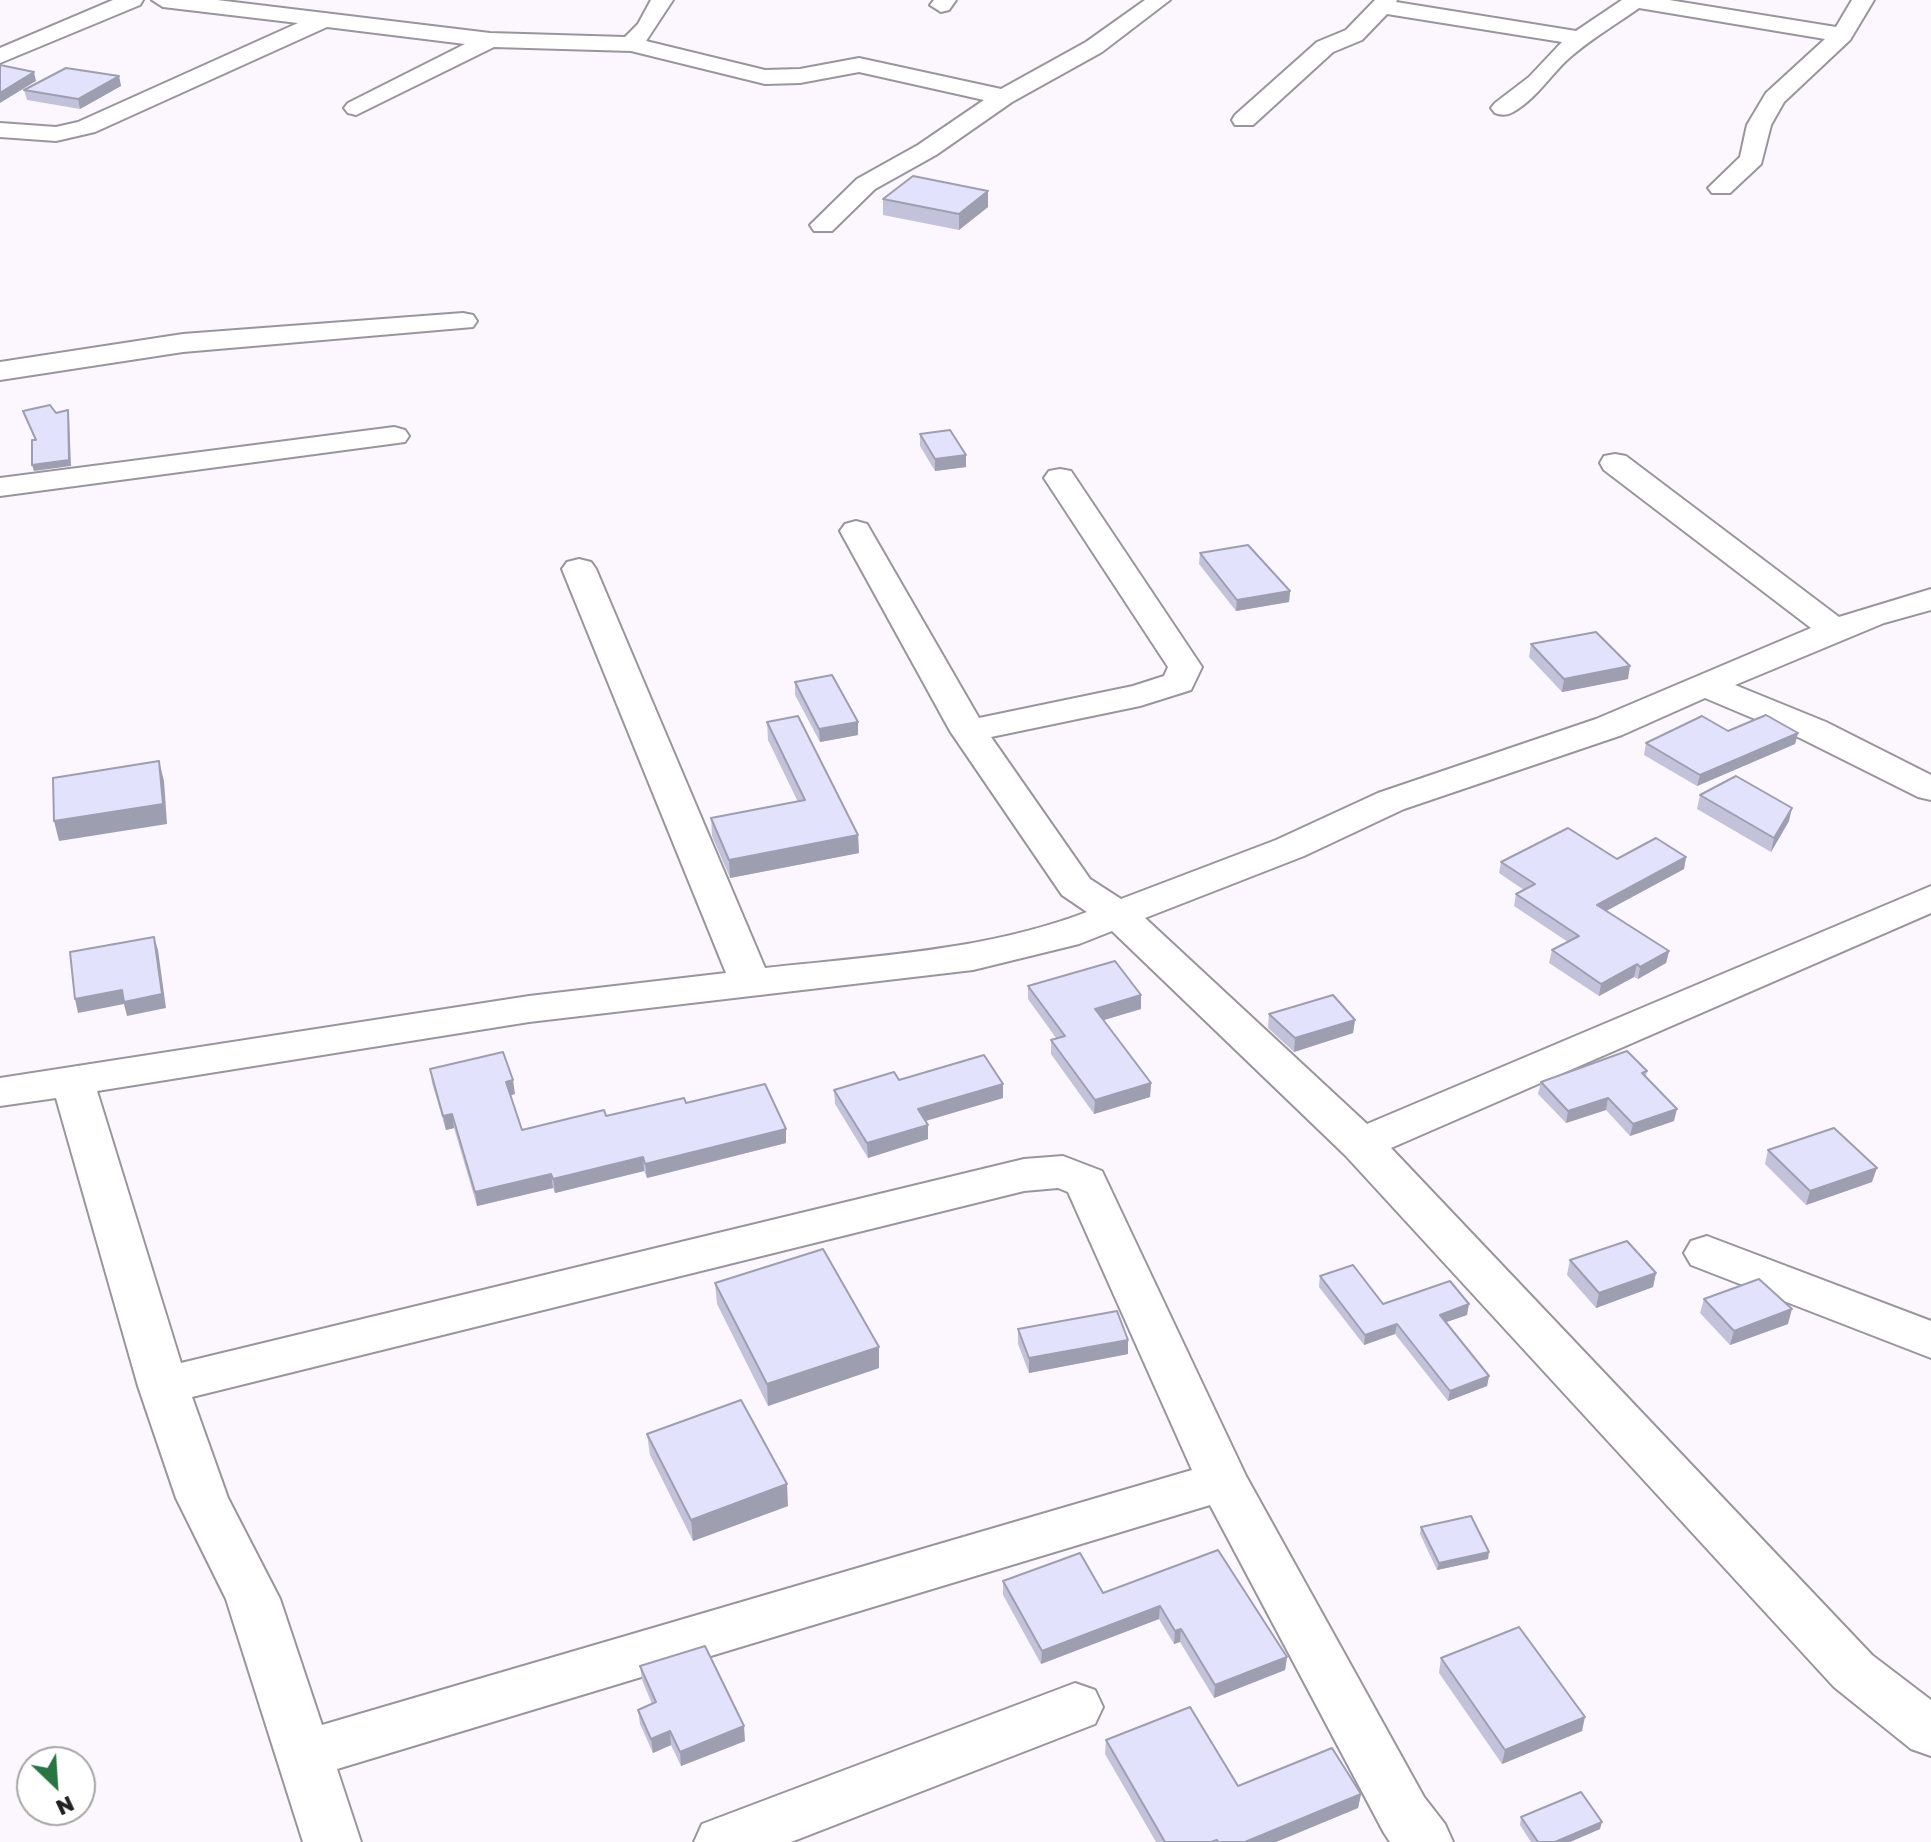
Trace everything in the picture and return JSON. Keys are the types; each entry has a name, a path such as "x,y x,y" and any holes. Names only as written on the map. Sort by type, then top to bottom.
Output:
{"street":[{"path":"0,56 132,0"},
{"path":"163,0 490,40 631,44 765,77 800,76 859,65 1004,97"},
{"path":"631,44 647,27 662,0"},
{"path":"823,225 866,184 927,150 1004,97 1094,47 1159,0"},
{"path":"1503,108 1537,82 1557,57 1580,38 1636,0 1842,35"},
{"path":"1721,188 1752,159 1759,125 1774,98 1842,35 1863,0"},
{"path":"1244,120 1320,51 1354,35 1384,3 1580,38"},
{"path":"0,130 56,134 86,127 325,20"},
{"path":"356,108 490,40"},
{"path":"0,371 183,343 463,321"},
{"path":"0,487 394,436"},
{"path":"1615,463 1835,630"},
{"path":"968,731 1140,695 1179,683 1185,667 1060,478"},
{"path":"856,531 968,731 1076,887 1118,915 1361,1144 1853,1671 1931,1732"},
{"path":"579,569 752,985"},
{"path":"0,1092 529,1009 973,957 1065,935 1290,848 1391,801 1609,727 1835,630 1931,599"},
{"path":"1707,686 1813,730 1931,789"},
{"path":"1361,1144 1931,898"},
{"path":"73,1082 163,1386 202,1498 253,1599 332,1842"},
{"path":"163,1386 1024,1175 1063,1172 1086,1182 1223,1481 1404,1815 1424,1842"},
{"path":"1707,1253 1931,1340"},
{"path":"302,1755 1223,1481"},
{"path":"723,1842 1075,1707"}],"building":[{"path":"0,65 34,72 0,93"},
{"path":"66,68 119,76 78,99 24,90"},
{"path":"913,176 988,191 959,214 883,199"},
{"path":"50,405 56,413 68,410 69,460 32,465 32,440 36,440 23,411"},
{"path":"950,430 966,455 935,459 920,434"},
{"path":"1248,545 1290,591 1237,600 1200,553"},
{"path":"1596,632 1630,666 1564,679 1531,644"},
{"path":"832,675 858,722 819,729 795,682"},
{"path":"1766,715 1798,733 1700,775 1646,743 1702,716 1728,731"},
{"path":"798,716 858,835 729,860 711,818 805,800 767,722"},
{"path":"159,761 163,804 54,821 53,778"},
{"path":"1736,776 1792,808 1774,838 1700,795"},
{"path":"1568,828 1617,859 1656,838 1686,857 1597,905 1669,951 1601,984 1552,950 1579,936 1516,894 1535,884 1501,862"},
{"path":"154,937 162,994 124,1002 122,990 75,999 70,952"},
{"path":"1115,961 1141,995 1095,1009 1151,1083 1095,1100 1051,1040 1065,1036 1028,986"},
{"path":"1333,995 1355,1020 1295,1038 1269,1014"},
{"path":"1627,1051 1647,1071 1642,1073 1677,1109 1633,1124 1608,1098 1568,1111 1541,1082"},
{"path":"503,1052 513,1080 506,1082 522,1130 604,1110 606,1116 684,1098 686,1103 765,1084 786,1129 645,1164 643,1157 553,1179 551,1174 475,1192 452,1114 443,1116 430,1069"},
{"path":"984,1055 1003,1084 918,1109 928,1125 867,1143 834,1090 894,1072 899,1080"},
{"path":"1834,1128 1877,1168 1810,1191 1768,1150"},
{"path":"1627,1241 1656,1273 1599,1293 1570,1260"},
{"path":"823,1249 879,1347 767,1384 715,1283"},
{"path":"1353,1265 1383,1304 1450,1281 1469,1304 1440,1315 1489,1376 1450,1391 1397,1324 1365,1335 1320,1276"},
{"path":"1759,1279 1792,1309 1734,1331 1704,1299"},
{"path":"1117,1311 1128,1340 1029,1358 1018,1329"},
{"path":"741,1400 787,1484 691,1520 647,1434"},
{"path":"1471,1516 1489,1552 1439,1563 1421,1527"},
{"path":"1218,1550 1287,1657 1215,1685 1181,1629 1175,1631 1160,1606 1042,1651 1003,1581 1080,1553 1103,1593"},
{"path":"1519,1627 1585,1717 1505,1750 1441,1658"},
{"path":"705,1646 744,1726 680,1752 670,1731 651,1739 638,1710 656,1702 640,1666"},
{"path":"1190,1707 1238,1786 1332,1748 1361,1794 1245,1842 1165,1842 1106,1740"},
{"path":"1581,1792 1602,1822 1555,1842 1538,1842 1521,1817"}]}
